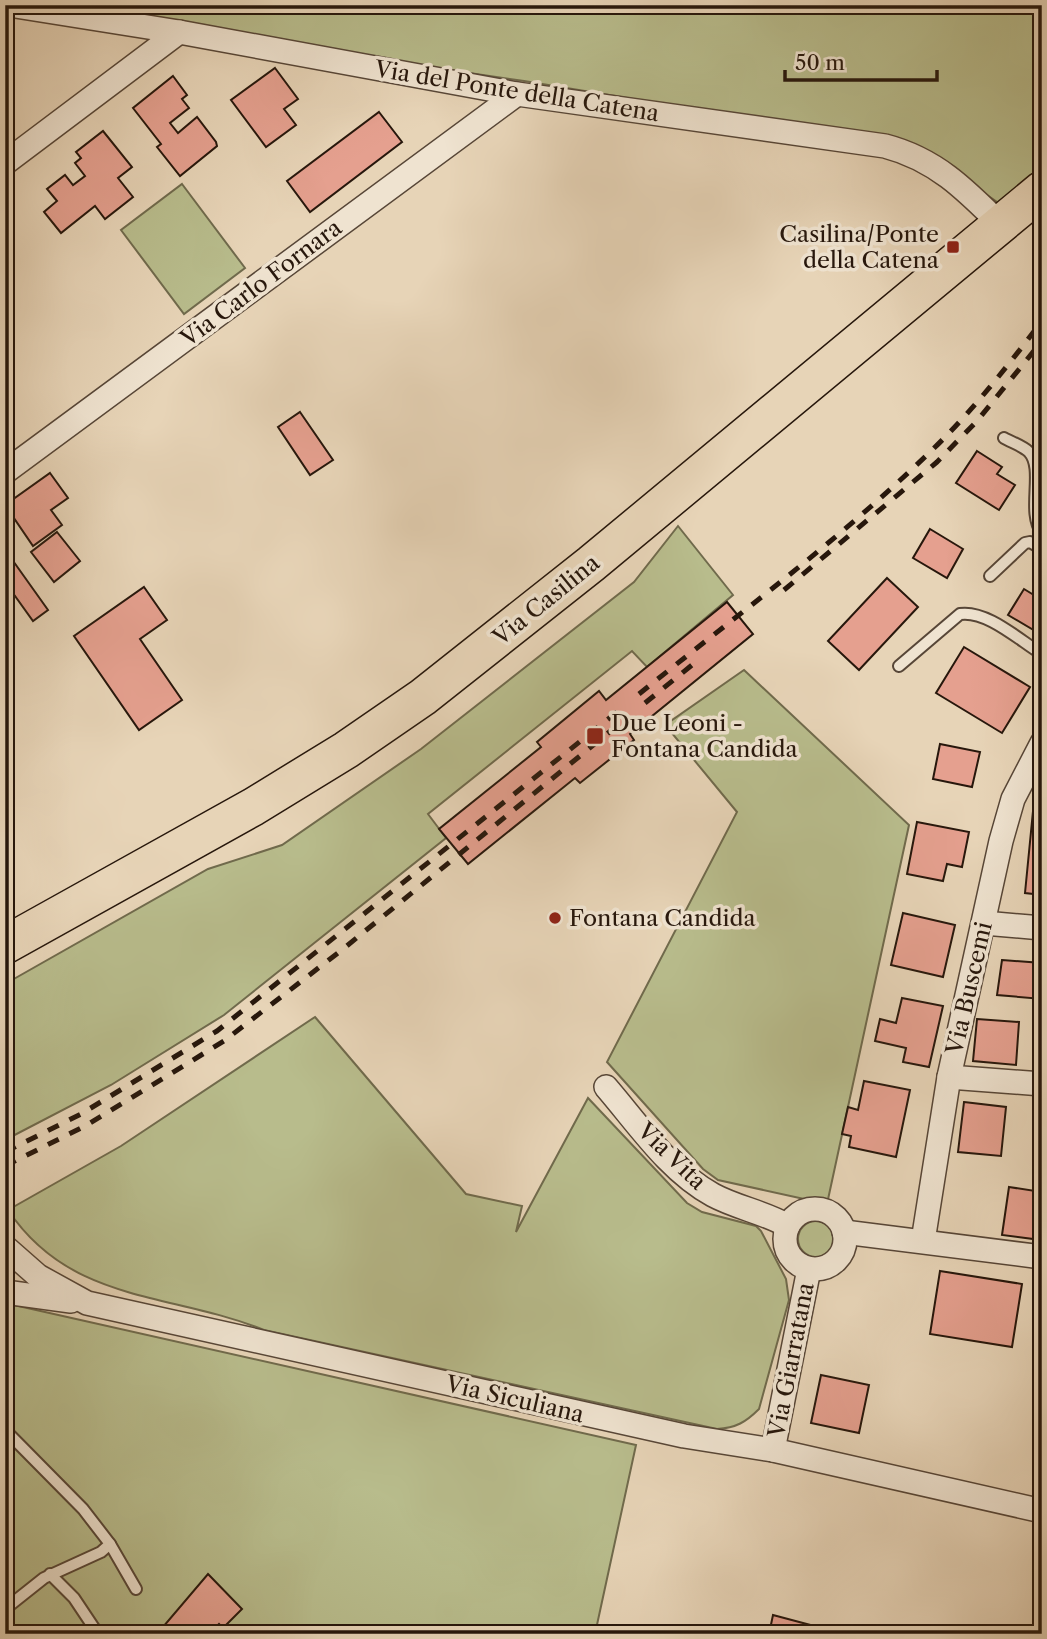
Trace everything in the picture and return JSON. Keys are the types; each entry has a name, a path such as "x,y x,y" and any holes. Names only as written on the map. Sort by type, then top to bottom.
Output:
{"main road":[{"name":"Via Casilina","path":"7,945 253,807 369,735 423,697 580,573 1042,190"}],"street":[{"name":"Via del Ponte della Catena","path":"9,5 179,32 517,94 894,148 940,169 1001,225"},
{"path":"5,163 179,32"},
{"name":"Via Carlo Fornara","path":"5,472 517,94"},
{"name":"Via Buscemi","path":"923,1241 949,1077 1004,827 1033,774 1042,743"},
{"path":"984,923 1042,928"},
{"path":"949,1077 1042,1084"},
{"name":"Via Vita","path":"606,1087 691,1180 716,1196 760,1211 788,1226"},
{"path":"822,1210 836,1218 844,1232 843,1250 836,1261 826,1268 809,1269 798,1265 788,1254 785,1245 788,1226 805,1211 822,1210"},
{"path":"844,1232 1042,1257"},
{"name":"Via Siculiana","path":"9,1255 45,1281 87,1303 684,1436 773,1451 1042,1511"},
{"name":"Via Giarratana","path":"773,1451 809,1269"},
{"path":"5,1292 87,1303"}],"lane":[{"path":"1004,438 1029,452 1034,463 1036,519 1042,533"},
{"path":"990,576 1025,543 1030,542 1042,550"},
{"path":"899,666 960,614 967,613 981,616 1042,654"},
{"path":"5,1430 83,1509 110,1544 136,1589"},
{"path":"5,1609 50,1574 101,1552 110,1544"},
{"path":"50,1574 74,1598 98,1634"}],"green space":[{"path":"9,5 1042,5 1042,170 1000,204 951,170 871,138 524,81"},
{"path":"182,184 245,268 184,314 121,230"},
{"path":"678,526 733,595 647,667 632,651 428,814 446,838 224,1015 111,1085 5,1140 5,984 208,869 282,845 421,749 634,582"},
{"path":"744,670 909,825 827,1204 718,1180 703,1169 607,1062 737,812 671,732 668,723"},
{"path":"315,1017 466,1194 522,1206 516,1232 588,1098 687,1203 702,1212 756,1226 786,1279 789,1300 759,1409 740,1424 717,1429 264,1330 229,1318 124,1291 92,1279 61,1263 33,1241 8,1210 121,1146"},
{"path":"816,1221 828,1227 834,1239 828,1251 816,1257 804,1251 798,1239 804,1227"},
{"path":"5,1303 636,1445 595,1634 5,1634"}],"building":[{"path":"275,68 298,99 284,109 296,125 266,147 231,100"},
{"path":"173,76 187,95 182,99 189,108 170,123 178,133 197,117 217,146 180,176 157,147 161,144 133,108"},
{"path":"379,112 402,142 310,212 287,181"},
{"path":"103,131 132,167 118,178 133,197 105,219 95,206 61,233 44,212 57,201 47,189 65,175 73,185 85,176 75,163 81,158 76,152"},
{"path":"300,412 333,460 310,475 278,427"},
{"path":"977,451 1002,467 997,474 1015,485 999,510 956,483"},
{"path":"50,473 68,498 51,510 62,525 33,546 5,505"},
{"path":"930,529 963,549 947,578 913,558"},
{"path":"57,532 80,561 54,582 31,552"},
{"path":"11,558 48,610 33,621 5,582 5,562"},
{"path":"887,578 918,607 859,670 828,641"},
{"path":"144,587 167,620 140,639 182,700 139,730 74,636"},
{"path":"1024,589 1042,600 1042,635 1008,615"},
{"path":"727,602 753,634 630,734 634,740 580,783 575,778 468,864 439,829 541,747 537,742 599,691 606,700"},
{"path":"964,647 1030,687 1002,733 936,693"},
{"path":"940,744 980,752 972,787 933,779"},
{"path":"1034,801 1042,801 1042,895 1025,893"},
{"path":"917,822 969,832 962,867 947,864 943,881 907,874"},
{"path":"903,913 955,925 943,977 891,965"},
{"path":"1002,960 1042,963 1042,999 997,995"},
{"path":"902,998 943,1006 929,1067 903,1062 906,1048 875,1041 880,1019 896,1023"},
{"path":"977,1019 1019,1022 1016,1065 973,1061"},
{"path":"864,1081 910,1090 896,1157 849,1147 851,1136 842,1134 848,1107 858,1110"},
{"path":"964,1102 1006,1107 1001,1156 958,1152"},
{"path":"1009,1187 1042,1192 1041,1240 1002,1235"},
{"path":"940,1271 1022,1284 1012,1347 930,1334"},
{"path":"821,1375 869,1385 859,1433 811,1423"},
{"path":"208,1574 242,1609 223,1628 219,1624 209,1634 157,1634"},
{"path":"773,1615 818,1627 816,1634 769,1634"}],"railway":[{"path":"639,694 786,577 894,486 944,439 1002,373 1042,321"},
{"path":"784,590 937,462 977,421 1042,341"},
{"path":"645,703 697,661"},
{"path":"5,1152 81,1114 217,1031 622,708"},
{"path":"5,1166 87,1125 224,1041 343,949 629,716"}],"place":[{"name":"Casilina/Ponte della Catena","path":"953,247"},
{"name":"Due Leoni - Fontana Candida","path":"595,736"},
{"name":"Fontana Candida","path":"555,918"}]}
